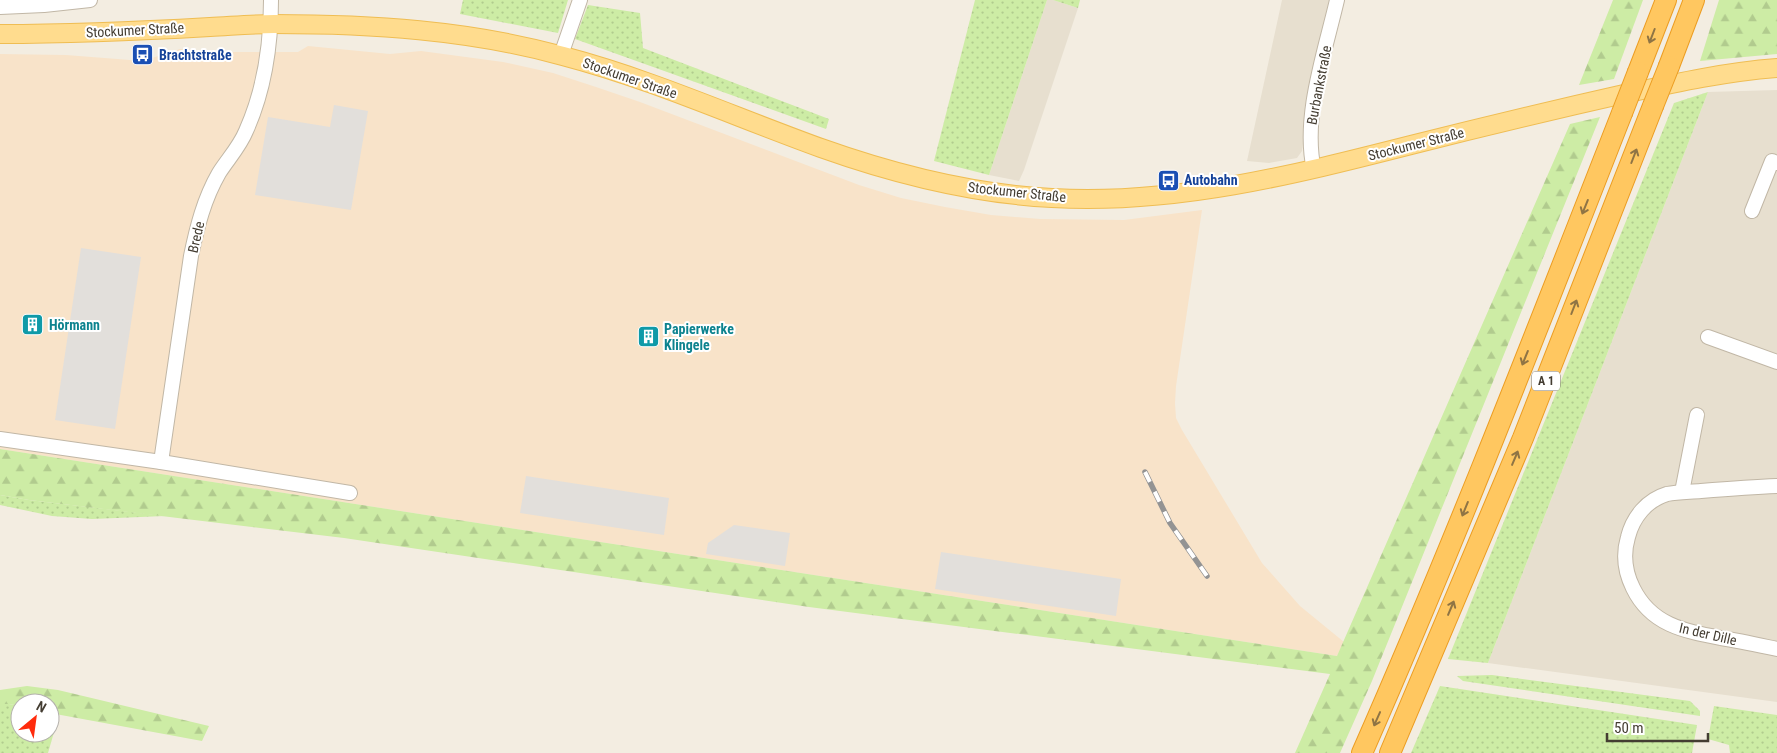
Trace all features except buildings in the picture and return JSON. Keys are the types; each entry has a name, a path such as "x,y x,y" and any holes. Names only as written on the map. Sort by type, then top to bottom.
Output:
{"highway":[{"name":"A 1","path":"1362,753 1408,648 1501,419 1666,0"},
{"name":"A 1","path":"1390,753 1523,438 1694,0"}],"main road":[{"name":"Stockumer Straße","path":"0,34 61,34 269,24 378,26 461,36 561,55 672,91 824,149 869,164 954,185 999,193 1051,198 1140,198 1208,191 1265,181 1597,100 1717,75 1776,68"}],"street":[{"path":"0,7 32,3 90,0"},
{"path":"269,24 271,0"},
{"path":"561,55 580,0"},
{"name":"Burbankstraße","path":"1314,170 1310,146 1311,124 1316,90 1337,0"},
{"name":"Brede","path":"161,462 197,225 208,196 220,173 246,132 261,88 269,24"},
{"path":"1752,211 1772,161 1777,163"},
{"path":"1708,336 1777,362"},
{"path":"1682,492 1697,415"},
{"path":"0,439 161,462 350,493"},
{"name":"In der Dille","path":"1777,486 1666,494 1646,506 1633,524 1625,549 1625,565 1628,580 1645,607 1658,618 1673,627 1777,649"}],"shaded area":[{"path":"1047,0 1078,8 1019,181 989,175"},
{"path":"1282,0 1329,0 1310,90 1302,151 1297,158 1269,163 1247,161"},
{"path":"308,46 390,54 421,51 503,62 553,73 640,102 859,185 901,198 945,207 991,215 1040,219 1124,220 1202,210 1176,386 1176,418 1262,563 1300,606 1344,642 1337,656 0,449 0,54 66,55 130,60 152,58 180,49 231,52 298,52"},
{"path":"1777,90 1777,702 1488,663 1708,92"},
{"path":"334,105 368,111 351,210 255,195 268,117 330,127"},
{"path":"81,248 141,257 115,429 55,420"},
{"path":"526,476 669,498 664,535 520,513"},
{"path":"734,525 790,533 785,566 706,554 708,543"},
{"path":"941,552 1121,579 1116,616 935,589"}],"green space":[{"path":"463,0 568,0 558,33 460,14"},
{"path":"975,0 1047,0 989,175 934,161"},
{"path":"1053,0 1080,0 1078,8"},
{"path":"1613,0 1643,0 1614,79 1579,85"},
{"path":"1719,0 1777,0 1777,54 1700,61"},
{"path":"588,5 640,13 643,48 829,119 826,129 575,39"},
{"path":"1708,92 1488,663 1448,659 1674,103"},
{"path":"1600,117 1372,681 1340,753 1295,753 1330,674 809,607 344,538 0,495 0,449 1337,656 1570,124"},
{"path":"0,495 165,516 92,519 52,516 0,505"},
{"path":"1492,675 1690,701 1700,711 1700,716 1463,681 1457,676"},
{"path":"27,686 58,690 209,726 202,741 60,715 60,693 10,693 10,704 0,704 0,690"},
{"path":"1440,686 1697,725 1692,753 1411,753"},
{"path":"0,704 10,704 10,743 51,743 48,753 0,753"},
{"path":"1714,706 1777,715 1777,753 1730,753 1729,745 1708,739"}],"railway":[{"path":"1145,472 1170,523 1207,576"}],"place":[{"name":"Brachtstraße","path":"143,55"},
{"name":"Autobahn","path":"1168,180"},
{"name":"Hörmann","path":"33,325"},
{"name":"Papierwerke Klingele","path":"648,337"}]}
